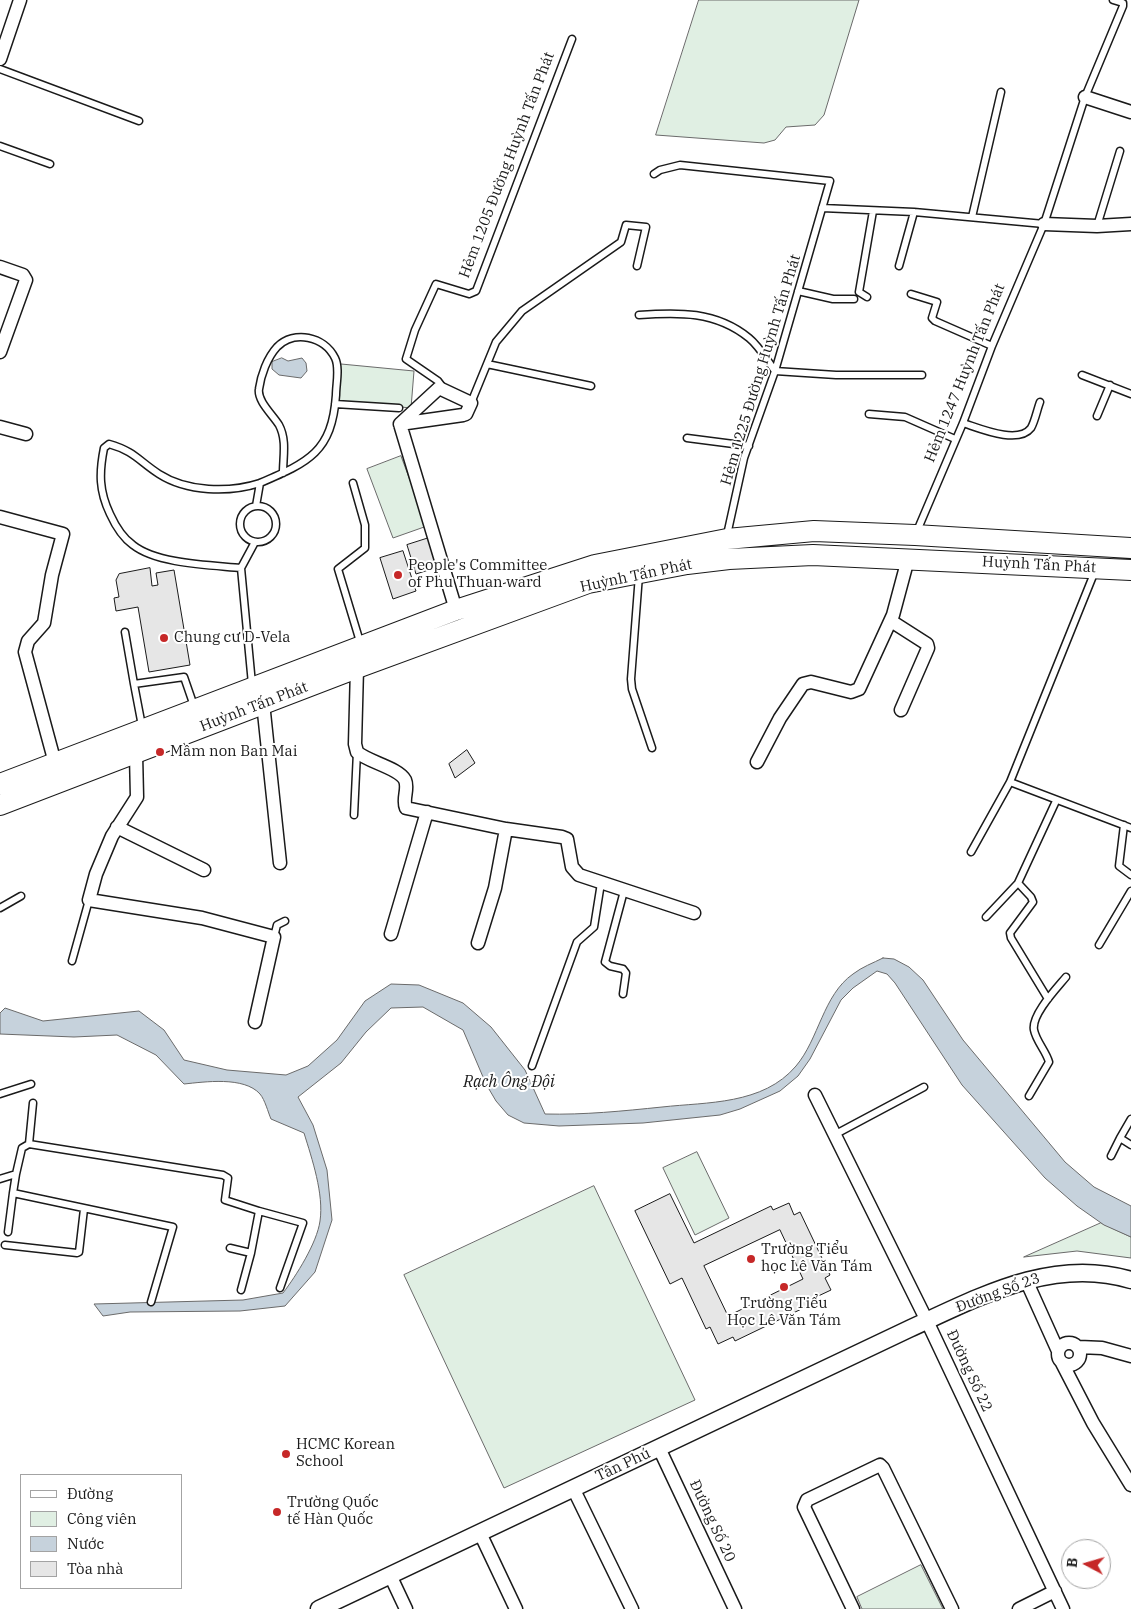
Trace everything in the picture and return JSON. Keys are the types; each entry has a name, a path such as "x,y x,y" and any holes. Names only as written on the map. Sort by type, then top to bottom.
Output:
{"main road":[{"name":"Huỳnh Tấn Phát","path":"362,659 456,610 595,565 726,539 814,532 915,535 1131,548"},
{"path":"1097,568 1099,546"},
{"name":"Huỳnh Tấn Phát","path":"0,805 136,754 258,696 362,659 462,629 588,583 729,559 813,555 1131,570"},
{"path":"456,610 462,629"},
{"name":"Huỳnh Tấn Phát","path":"0,784 195,710 258,696"},
{"path":"55,763 63,782"}],"street":[{"path":"0,59 20,0"},
{"path":"1085,97 1131,112"},
{"path":"1044,224 1097,226 1131,224"},
{"path":"0,267 23,275 26,280 0,352"},
{"path":"439,388 471,403 466,414 463,416 400,424 439,388"},
{"path":"400,424 456,610"},
{"path":"0,427 26,434"},
{"path":"0,517 63,534 52,575 44,623 28,641 25,652 55,763"},
{"path":"758,762 780,718 803,684 812,682 851,692 859,689 891,620 908,559"},
{"path":"891,620 927,644 928,648 902,710"},
{"path":"362,659 355,744 357,752 402,776 406,787 404,805 406,808 506,829 567,839 574,871 601,883 694,913"},
{"path":"258,696 280,862"},
{"path":"136,754 137,796 117,828 96,874 89,900 202,918 274,937 256,1022"},
{"path":"391,934 426,812"},
{"path":"117,828 204,870"},
{"path":"478,943 495,888 506,829"},
{"name":"Đường Số 22","path":"815,1095 927,1321 1064,1609"},
{"name":"Đường Số 23","path":"927,1321 1026,1280 1054,1274 1088,1272 1131,1280"},
{"path":"1026,1280 1060,1357 1093,1423 1131,1485"},
{"name":"Tân Phú","path":"326,1607 927,1321"},
{"path":"1067,1342 1074,1343 1078,1347 1080,1353 1078,1361 1069,1365 1060,1357 1061,1345 1067,1342"},
{"path":"1078,1347 1102,1348 1131,1356"},
{"name":"Đường Số 20","path":"659,1448 735,1609"},
{"path":"853,1609 804,1503 880,1466 883,1468 952,1609"},
{"path":"573,1488 632,1609"},
{"path":"480,1533 516,1609"},
{"path":"390,1575 406,1609"},
{"path":"1018,1609 1055,1591"}],"lane":[{"name":"Hẻm 1247 Huỳnh Tấn Phát","path":"915,535 1044,224 1085,97 1123,6 1123,3 1113,0"},
{"name":"Hẻm 1205 Đường Huỳnh Tấn Phát","path":"439,388 441,385 438,380 406,359 415,330 436,284 469,294 476,291 572,39"},
{"path":"0,69 139,121"},
{"path":"972,216 1000,92"},
{"path":"0,146 50,164"},
{"path":"1097,226 1120,151"},
{"name":"Hẻm 1225 Đường Huỳnh Tấn Phát","path":"654,174 660,170 680,165 830,181 775,371 749,446 726,539"},
{"path":"822,208 972,216 1044,224"},
{"path":"866,297 859,292 873,212"},
{"path":"898,266 914,212"},
{"path":"471,403 496,342 522,311 620,242 626,225 646,227 637,266"},
{"path":"798,291 833,299 854,300"},
{"path":"911,294 937,302 932,318 935,321 992,346"},
{"path":"639,315 690,312 707,316 748,337 775,371 836,375 922,375"},
{"path":"241,568 156,556 133,546 114,522 102,496 100,466 104,448 109,444 127,449 159,474 185,485 241,489 283,473 305,461 321,447 328,436 333,422 337,366 334,356 313,338 300,337 286,340 276,348 266,366 258,391 260,398 279,426 285,439 283,473"},
{"path":"486,364 591,386"},
{"path":"1082,375 1131,394"},
{"path":"1097,416 1110,385"},
{"path":"963,423 1007,436 1026,433 1032,427 1040,402"},
{"path":"335,404 399,408"},
{"path":"869,414 905,417 955,439"},
{"path":"687,438 749,446"},
{"path":"256,506 260,483"},
{"path":"353,484 365,525 365,548 338,569 362,659"},
{"path":"256,506 268,509 275,517 276,525 273,534 268,539 255,542 244,536 240,523 245,512 256,506"},
{"path":"255,542 241,568 258,696"},
{"path":"971,852 1010,782 1097,568"},
{"path":"639,574 631,679 652,748"},
{"path":"125,632 143,730"},
{"path":"134,684 184,677 195,710"},
{"path":"354,815 357,752"},
{"path":"1010,782 1056,802 1128,826 1119,866 1131,875"},
{"path":"986,917 1018,883 1056,802"},
{"path":"532,1066 577,942 594,928 598,918 601,883"},
{"path":"1018,883 1031,897 1033,902 1010,932 1011,938 1048,999"},
{"path":"623,994 626,973 623,969 610,966 605,962 624,891"},
{"path":"1099,945 1131,891"},
{"path":"0,908 21,896"},
{"path":"72,961 89,900"},
{"path":"274,937 277,925 285,922"},
{"path":"1029,1096 1049,1062 1034,1031 1036,1019 1048,999 1066,977"},
{"path":"0,1094 31,1084"},
{"path":"834,1135 924,1087"},
{"path":"29,1144 33,1103"},
{"path":"1111,1156 1131,1119"},
{"path":"1120,1138 1131,1145"},
{"path":"8,1232 16,1174 22,1148 29,1144 223,1175 228,1178 224,1200 303,1223 280,1288"},
{"path":"0,1179 16,1174"},
{"path":"14,1193 84,1209 134,1217 173,1227 151,1302"},
{"path":"5,1244 77,1253 79,1252 84,1209"},
{"path":"242,1290 259,1211"},
{"path":"230,1248 251,1253"}],"green space":[{"path":"699,0 859,0 824,115 815,125 786,127 775,140 764,143 656,135"},
{"path":"341,364 414,371 411,408 337,401"},
{"path":"401,456 427,526 393,538 367,469"},
{"path":"697,1152 729,1218 695,1235 663,1168"},
{"path":"594,1186 695,1400 504,1488 404,1275"},
{"path":"1101,1223 1131,1237 1131,1258 1077,1251 1024,1257"},
{"path":"921,1565 943,1609 862,1609 857,1597"}],"water":[{"path":"282,358 288,361 302,358 306,363 307,371 301,378 279,375 272,369 272,362"},
{"name":"Rạch Ông Đội","path":"883,958 894,959 909,967 923,980 963,1040 1065,1162 1094,1187 1131,1206 1131,1237 1104,1225 1077,1206 1045,1178 962,1085 895,983 887,974 877,971 853,988 841,1000 810,1059 798,1076 780,1091 740,1109 720,1115 643,1123 559,1126 524,1123 508,1115 496,1101 486,1084 463,1030 423,1007 391,1008 366,1032 341,1063 298,1097 313,1125 327,1170 332,1220 315,1272 285,1306 240,1311 130,1312 103,1316 94,1304 243,1300 283,1293 300,1269 315,1239 320,1221 319,1188 304,1133 271,1119 262,1097 253,1088 234,1082 184,1084 156,1055 117,1035 74,1037 0,1034 0,1013 5,1008 43,1021 139,1011 164,1030 184,1060 227,1070 286,1075 308,1066 337,1040 365,1001 391,984 419,985 463,1003 491,1027 525,1070 545,1114 618,1111 734,1099 751,1095 783,1079 804,1055 828,1005 843,983 860,969"}],"building":[{"path":"429,538 438,567 416,574 407,545"},
{"name":"People's Committee of Phu Thuan ward","path":"403,551 416,591 393,599 380,558"},
{"name":"Chung cư D-Vela","path":"150,568 152,586 158,585 156,573 174,570 190,665 149,672 138,607 116,611 114,598 119,597 116,580 119,574"},
{"path":"467,750 475,763 455,778 449,764"},
{"path":"670,1194 694,1243 771,1206 773,1210 789,1203 794,1215 800,1212 830,1275 825,1278 831,1290 814,1298 816,1302 735,1341 733,1337 718,1344 710,1327 706,1329 682,1278 670,1284 635,1211","holes":["780,1230 803,1279 728,1316 704,1266"]}],"place":[{"name":"People's Committee of Phu Thuan ward","path":"398,575"},
{"name":"Chung cư D-Vela","path":"164,638"},
{"name":"Mầm non Ban Mai","path":"160,752"},
{"name":"Trường Tiểu học Lê Văn Tám","path":"751,1259"},
{"name":"Trường Tiểu Học Lê Văn Tám","path":"784,1287"},
{"name":"HCMC Korean School","path":"286,1454"},
{"name":"Trường Quốc tế Hàn Quốc","path":"277,1512"}]}
